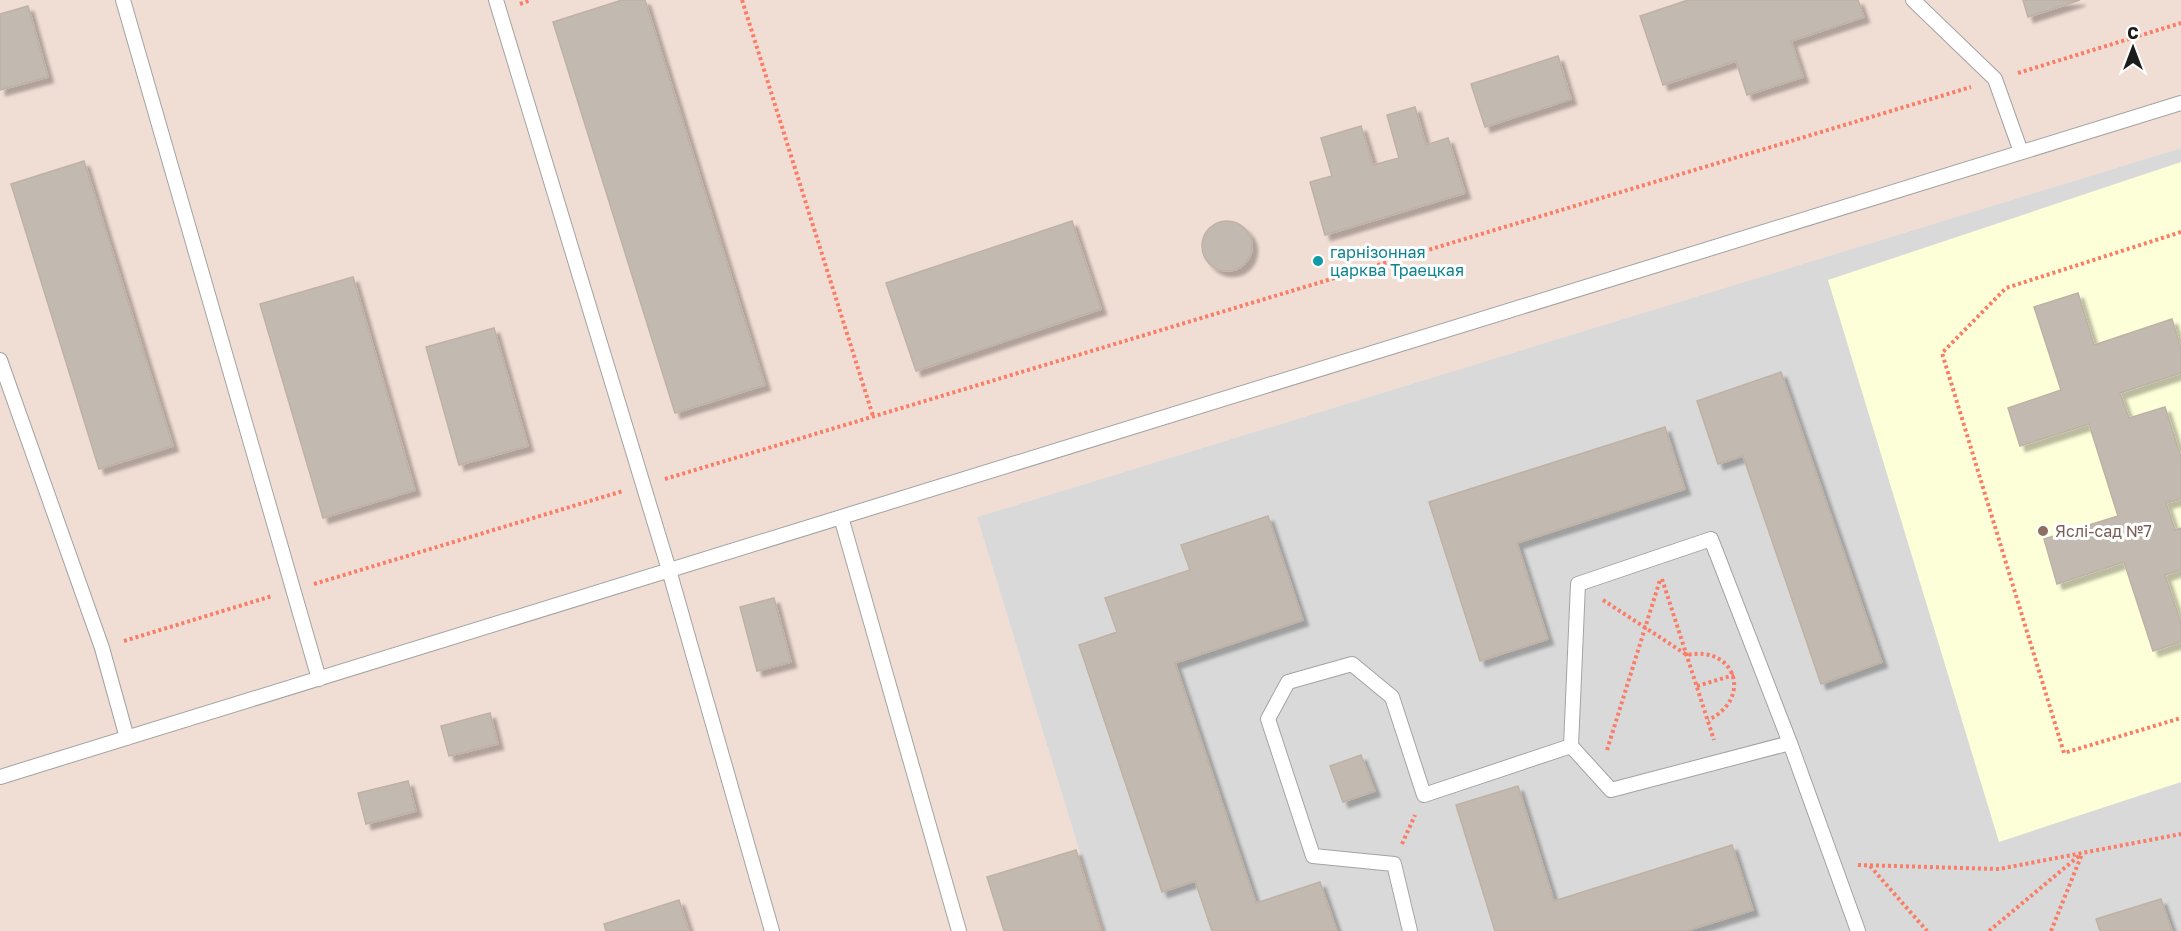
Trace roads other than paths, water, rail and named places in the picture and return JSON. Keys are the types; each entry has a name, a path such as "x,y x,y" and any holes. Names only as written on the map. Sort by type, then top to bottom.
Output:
{"lane":[{"path":"496,0 641,486 669,570 772,931"},
{"path":"1913,0 1995,79 2021,152"},
{"path":"126,2 319,679"},
{"path":"0,777 2181,103"},
{"path":"0,360 102,648 127,738"},
{"path":"841,517 959,931"},
{"path":"1790,742 1611,790 1571,746 1578,584 1711,539 1790,742 1858,931"},
{"path":"1410,931 1394,864 1313,856 1268,718 1288,681 1352,664 1392,697 1424,795 1571,746"}],"place":[{"name":"гарнізонная царква Траецкая","path":"1318,261"},
{"name":"Яслі-сад №7","path":"2043,531"}]}
